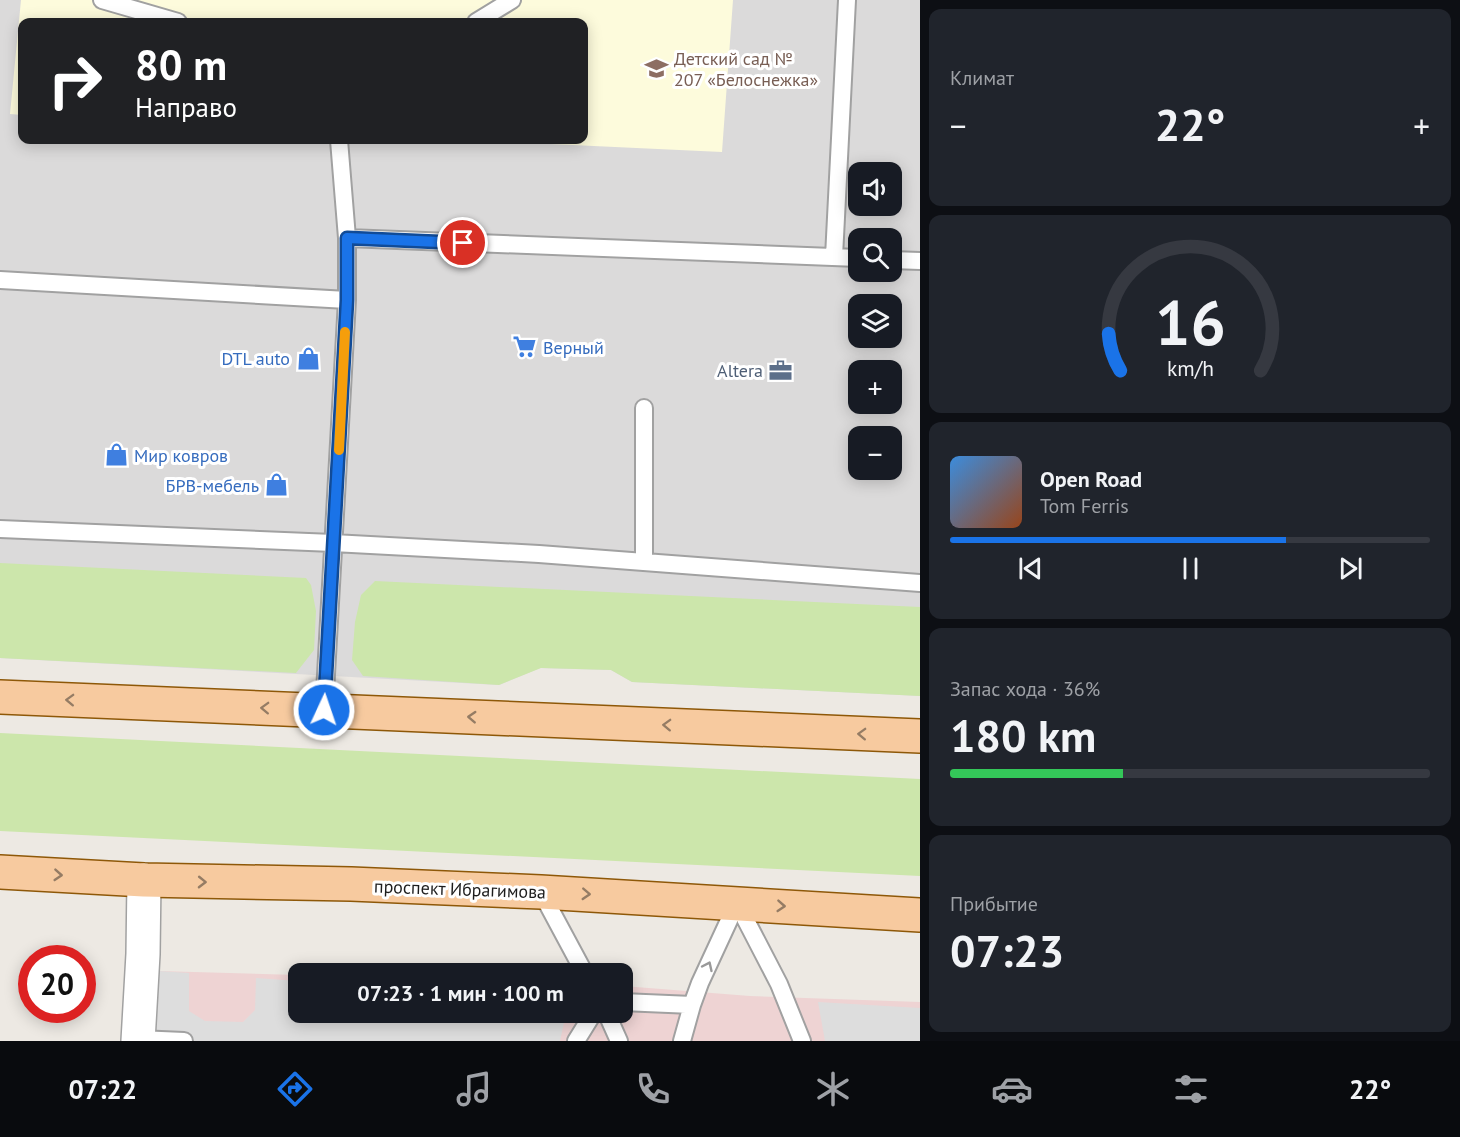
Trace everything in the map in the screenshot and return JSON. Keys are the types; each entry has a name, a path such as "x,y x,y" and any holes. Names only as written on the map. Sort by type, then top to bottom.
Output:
{"main road":[{"path":"0,697 920,736"},
{"name":"проспект Ибрагимова","path":"0,872 144,880 351,884 541,892 920,915"}],"street":[{"path":"138,1040 144,880"}],"lane":[{"path":"102,0 164,18"},
{"path":"483,18 513,0"},
{"path":"834,257 847,0"},
{"path":"324,710 347,300 347,238 339,144"},
{"path":"347,238 848,258"},
{"path":"902,260 920,261"},
{"path":"0,280 347,300"},
{"path":"644,408 644,562"},
{"path":"0,529 539,554 920,583"},
{"path":"541,892 579,963"},
{"path":"682,1041 700,983 737,903"},
{"path":"737,903 779,984 802,1041"},
{"path":"633,1002 692,1005"},
{"path":"576,1041 587,1023"},
{"path":"611,1023 619,1041"},
{"path":"138,1040 183,1041"}],"shaded area":[{"path":"0,0 920,0 920,696 632,682 611,670 540,668 499,685 0,658"},
{"name":"Детский сад № 207 «Белоснежка»","path":"21,0 733,0 722,152 551,144 588,144 588,18 19,18"},
{"name":"Детский сад № 207 «Белоснежка»","path":"18,31 18,115 10,114"},
{"path":"158,971 288,975 288,1023 633,1023 633,987 750,996 920,1002 920,1041 153,1041"},
{"path":"158,971 189,973 189,1011 205,1021 243,1022 255,1010 256,978 288,980 288,1023 564,1023 560,1041 153,1041"},
{"path":"818,1002 920,1008 920,1041 825,1041"}],"green space":[{"path":"0,563 306,578 311,585 316,611 314,650 296,673 0,658"},
{"path":"375,581 920,607 920,696 632,682 611,670 541,668 499,685 363,676 352,660 355,622 361,595"},
{"path":"0,733 920,779 920,876 0,831"}],"slow traffic":[{"path":"339,450 345,332"}],"place":[{"name":"Детский сад № 207 «Белоснежка»","path":"656,68"},
{"name":"Верный","path":"525,347"},
{"name":"DTL auto","path":"308,358"},
{"name":"Altera","path":"781,370"},
{"name":"Мир ковров","path":"116,455"},
{"name":"БРВ-мебель","path":"277,485"}],"route":[{"path":"324,710 347,300 347,238 463,243"}]}
